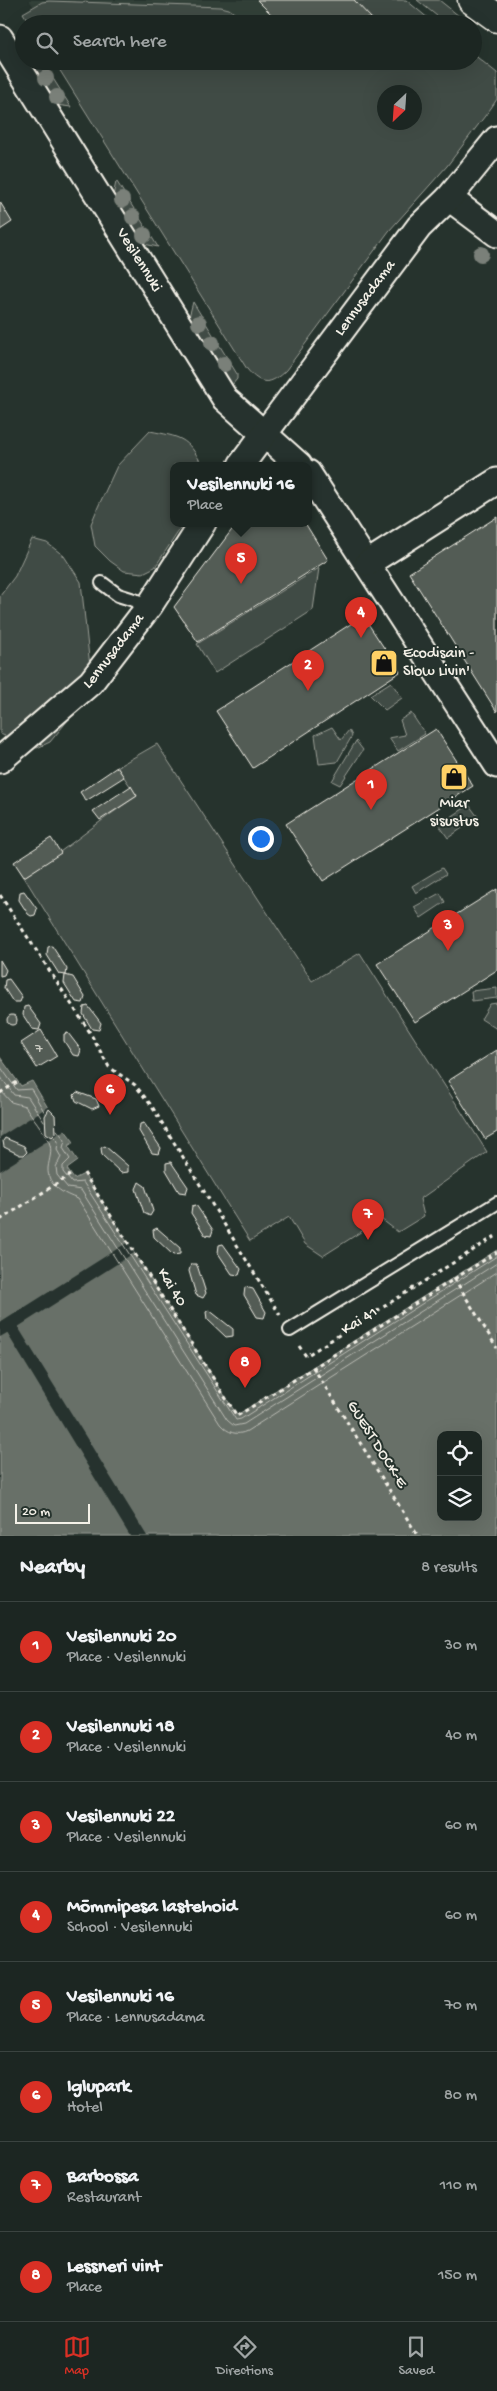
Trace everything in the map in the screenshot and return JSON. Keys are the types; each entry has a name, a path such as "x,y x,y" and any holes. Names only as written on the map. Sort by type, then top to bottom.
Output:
{"street":[{"path":"472,0 497,18"},
{"name":"Vesilennuki","path":"0,38 15,62"},
{"name":"Vesilennuki","path":"20,70 225,399 264,436 295,462"},
{"name":"Lennusadama","path":"242,462 264,436 418,227 449,198 497,139"},
{"path":"449,198 497,234"},
{"path":"312,479 497,765"},
{"path":"368,564 497,481"},
{"name":"Lennusadama","path":"0,760 91,682 150,606 200,527"}],"lane":[{"path":"102,583 118,595 150,606"},
{"path":"290,1330 497,1204"}],"path":[{"path":"0,895 89,1031 109,1067 134,1085 151,1105 306,1356 497,1235"},
{"path":"0,1093 17,1082"},
{"name":"Kai 40","path":"84,1174 237,1416"},
{"path":"0,1220 70,1175"},
{"name":"Kai 41","path":"237,1416 497,1252"},
{"path":"454,1278 497,1348"},
{"name":"GUEST DOCK-E","path":"313,1367 418,1536"}],"shaded area":[{"path":"29,0 354,0 368,15 204,15 37,11"},
{"path":"354,0 406,0 424,15 367,15"},
{"path":"417,0 439,0 458,15 436,15"},
{"path":"49,1 221,7 229,9 237,15 24,15 23,13 42,2"},
{"path":"482,61 497,73 497,99 491,108 447,166 389,231 286,370 276,379 266,382 252,375 60,70 482,70"},
{"path":"34,70 48,70 71,107 56,105"},
{"path":"116,182 158,247 144,244 113,196"},
{"path":"193,302 237,374 237,379 232,385 189,317"},
{"path":"150,431 182,440 192,449 200,462 170,462 170,527 181,527 155,567 143,573 124,571 110,561 95,546 91,524 117,466"},
{"path":"32,539 47,543 64,556 81,582 90,667 87,697 50,742 37,748 0,734 0,596 15,576"},
{"path":"319,568 313,610 215,673 197,644"},
{"path":"391,682 402,698 385,710 370,695"},
{"path":"411,713 425,734 398,751 389,738 405,735 400,720"},
{"path":"332,727 341,740 349,730 352,736 337,762 319,764 315,735"},
{"path":"356,741 363,750 340,785 332,781"},
{"path":"157,744 312,981 360,953 487,1152 420,1199 424,1216 398,1232 381,1219 323,1256 305,1244 289,1217 250,1241 24,877 137,796 117,767"},
{"path":"469,805 478,817 448,838 439,825"},
{"path":"442,868 446,874 416,893 412,886"},
{"path":"440,893 445,902 421,918 414,907"},
{"path":"497,988 497,998 472,1001 471,991"},
{"path":"497,1003 497,1029 481,1019 490,1004"}],"water":[{"path":"0,1057 21,1086 32,1081 48,1108 74,1142 68,1146 78,1161 67,1169 74,1179 84,1174 237,1415 497,1250 497,1536 0,1536"}],"pier":[{"path":"49,1106 66,1129 0,1171 0,1137"},
{"path":"128,1242 134,1253 18,1327 147,1536 130,1536 7,1333 0,1337 0,1323"}],"building":[{"path":"257,0 354,0 368,15 272,15"},
{"path":"0,202 12,222 0,230"},
{"path":"497,517 497,712 409,573"},
{"path":"234,527 307,527 328,560 198,642 174,607"},
{"path":"363,616 400,672 253,768 216,711"},
{"path":"436,729 473,786 323,881 286,824"},
{"path":"117,767 124,777 86,801 80,792"},
{"path":"131,786 137,796 100,820 93,811"},
{"path":"51,838 61,853 24,877 14,862"},
{"path":"497,889 497,970 415,1022 377,964"},
{"path":"24,891 37,909 35,915 31,916 28,914 19,900 20,892"},
{"path":"52,946 67,969 66,975 59,974 47,955 48,947"},
{"path":"0,960 6,970 4,975 0,976"},
{"path":"65,975 73,977 85,997 83,1003 76,1002 64,983"},
{"path":"9,979 22,997 20,1002 13,1002 4,988 5,980"},
{"path":"28,1006 41,1024 39,1030 32,1029 23,1015 24,1007"},
{"path":"88,1006 101,1023 99,1030 92,1029 83,1014 84,1007"},
{"path":"12,1015 17,1020 12,1025 7,1020"},
{"path":"41,1030 57,1056 37,1068 21,1043"},
{"path":"68,1033 81,1050 79,1056 73,1055 64,1041 64,1034"},
{"path":"497,1050 497,1132 485,1139 448,1081"},
{"path":"77,1092 96,1099 99,1106 92,1109 76,1101 74,1095"},
{"path":"49,1109 55,1115 56,1133 52,1137 46,1133 45,1116"},
{"path":"144,1123 161,1148 159,1154 152,1153 139,1131 140,1124"},
{"path":"5,1138 24,1146 27,1152 24,1155 20,1155 4,1147 3,1141"},
{"path":"105,1146 128,1166 128,1172 121,1173 102,1155 101,1148"},
{"path":"171,1162 188,1187 186,1193 179,1192 166,1170 166,1163"},
{"path":"139,1182 145,1186 153,1211 150,1216 144,1213 136,1189"},
{"path":"196,1205 213,1230 211,1236 205,1235 191,1213 192,1206"},
{"path":"157,1228 180,1248 180,1254 173,1255 154,1237 153,1230"},
{"path":"223,1244 241,1269 239,1275 232,1274 218,1253 219,1245"},
{"path":"191,1264 196,1264 198,1268 206,1293 203,1298 196,1295 189,1271"},
{"path":"245,1287 253,1289 266,1312 264,1318 257,1317 244,1295"},
{"path":"209,1310 233,1329 233,1336 226,1337 207,1319 206,1312"}],"place":[{"name":"Vesilennuki 16","path":"241,584"},
{"name":"Mõmmipesa lastehoid","path":"361,638"},
{"name":"Ecodisain - Slow Livin'","path":"384,663"},
{"name":"Vesilennuki 18","path":"308,691"},
{"name":"Miar sisustus","path":"454,777"},
{"name":"Vesilennuki 20","path":"371,810"},
{"name":"Vesilennuki 22","path":"448,951"},
{"name":"Iglupark","path":"110,1115"},
{"name":"Barbossa","path":"368,1240"},
{"name":"Lessneri vint","path":"245,1388"}]}
